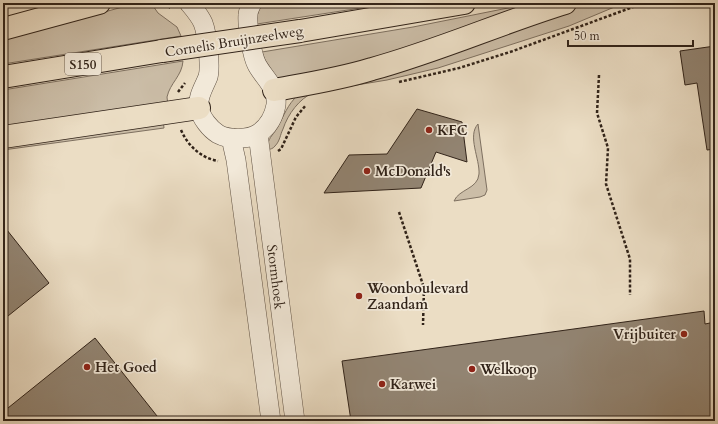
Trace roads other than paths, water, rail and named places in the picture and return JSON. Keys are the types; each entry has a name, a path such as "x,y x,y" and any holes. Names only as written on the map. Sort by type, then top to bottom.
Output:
{"main road":[{"path":"4,19 99,3"},
{"name":"Cornelis Bruijnzeelweg","path":"3,77 162,51 300,31 464,3"},
{"path":"274,90 321,82 372,70 401,61 526,15 565,3"},
{"path":"3,136 199,108"}],"street":[{"path":"189,3 195,9 204,24 209,58 208,76 200,92 199,108 204,121 212,129 219,134 230,138 243,138 258,134 271,121 276,103 274,90 254,59 248,22 248,13 252,3"},
{"name":"Stormhoek","path":"258,134 295,421"},
{"name":"Stormhoek","path":"230,138 236,160 271,421"},
{"path":"252,282 276,278"}],"place":[{"name":"KFC","path":"429,130"},
{"name":"McDonald's","path":"367,171"},
{"name":"Woonboulevard Zaandam","path":"359,296"},
{"name":"Vrijbuiter","path":"684,334"},
{"name":"Het Goed","path":"87,367"},
{"name":"Welkoop","path":"472,369"},
{"name":"Karwei","path":"382,384"}]}
